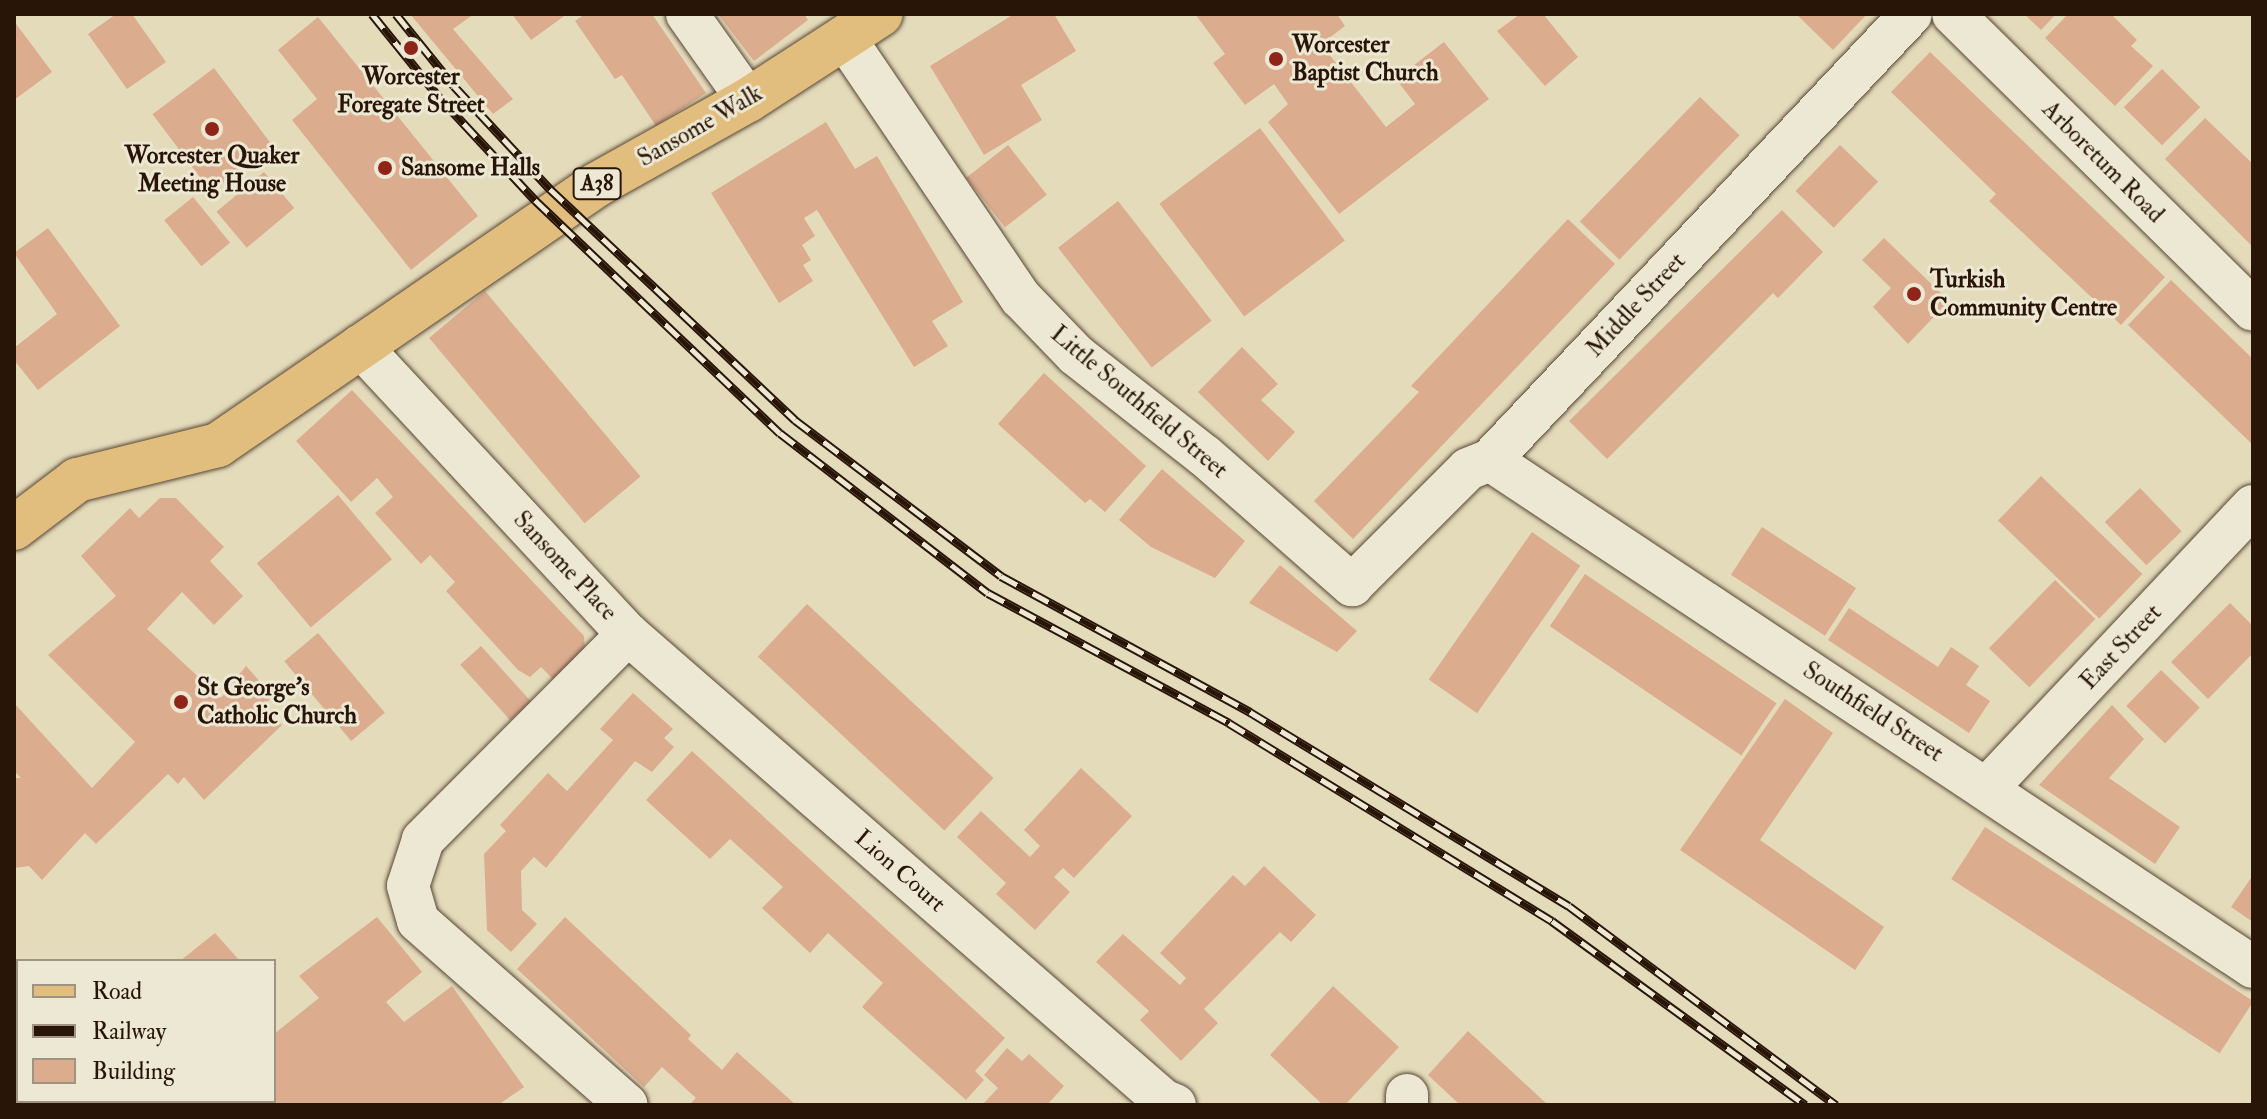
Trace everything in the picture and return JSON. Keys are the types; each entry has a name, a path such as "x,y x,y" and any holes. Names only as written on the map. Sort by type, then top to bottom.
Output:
{"main road":[{"name":"Sansome Walk","path":"360,346 596,185 748,100 881,14"},
{"name":"A38","path":"14,528 77,480 129,463 174,459 218,445 360,346"}],"street":[{"path":"687,14 748,100"},
{"name":"Middle Street","path":"1352,585 1468,469 1490,460 1911,14"},
{"name":"Arboretum Road","path":"1953,14 2253,310"},
{"name":"Little Southfield Street","path":"844,37 1021,298 1076,355 1205,456 1352,585"},
{"name":"Sansome Place","path":"360,346 628,634 423,840 408,886 418,921 627,1105"},
{"name":"Southfield Street","path":"1490,460 1988,787 2253,967"},
{"name":"East Street","path":"1988,787 2253,506"},
{"name":"Lion Court","path":"628,634 1165,1103"}],"building":[{"path":"116,14 132,14 166,62 127,89 88,34"},
{"path":"410,14 474,14 453,29 513,99 493,114"},
{"path":"512,14 567,14 531,40"},
{"path":"585,14 652,14 706,93 656,126 622,75 615,79 575,21"},
{"path":"718,14 804,14 808,20 754,61"},
{"path":"1014,14 1054,14 1076,51 1021,85 1042,120 984,155 930,66"},
{"path":"1195,14 1337,14 1345,26 1321,44 1386,127 1415,104 1396,79 1444,42 1489,99 1339,214 1268,122 1288,104 1274,84 1245,105 1213,63 1225,54"},
{"path":"1520,14 1543,14 1578,57 1545,86 1497,31"},
{"path":"1796,14 1867,14 1833,50"},
{"path":"2024,14 2056,14 2041,30"},
{"path":"2068,14 2111,14 2137,40 2131,46 2153,66 2115,106 2045,38"},
{"name":"Sansome Halls","path":"318,17 478,216 411,270 292,120 317,99 278,50"},
{"path":"14,21 52,72 14,100"},
{"path":"1930,52 2165,277 2121,325 1989,201 1996,194 1891,92"},
{"name":"Worcester Quaker Meeting House","path":"214,68 272,145 211,192 153,114"},
{"path":"2162,69 2200,107 2162,145 2124,107"},
{"path":"1700,97 1740,135 1619,260 1580,221"},
{"path":"2205,118 2253,164 2253,247 2165,159"},
{"path":"826,122 855,169 877,156 963,302 932,321 948,346 914,367 817,210 804,218 815,236 802,245 811,260 803,265 813,281 779,303 711,193"},
{"path":"1260,128 1345,241 1244,316 1159,204"},
{"path":"1008,145 1047,195 1005,227 966,178"},
{"path":"1840,145 1878,182 1834,228 1796,191"},
{"path":"264,172 294,208 247,248 217,212"},
{"path":"193,197 230,243 201,266 164,220"},
{"path":"1118,201 1212,321 1152,368 1058,248"},
{"path":"1782,210 1823,252 1778,298 1773,293 1607,459 1569,421"},
{"path":"1568,219 1615,264 1353,539 1314,501 1419,392 1411,386"},
{"path":"48,228 120,326 38,390 14,360 14,348 57,314 14,253"},
{"name":"Turkish Community Centre","path":"1884,238 1949,301 1908,344 1873,307 1891,288 1862,260"},
{"path":"2171,280 2253,359 2253,445 2128,325"},
{"path":"485,291 641,476 585,523 429,338"},
{"path":"1242,347 1278,384 1261,400 1295,432 1268,461 1198,392"},
{"path":"1044,373 1146,466 1105,512 1090,499 1085,503 998,424"},
{"path":"352,390 584,636 585,649 553,679 541,667 530,677 518,670 446,591 455,582 430,555 421,564 375,513 393,497 377,478 351,502 296,441"},
{"path":"1162,469 1245,541 1215,578 1151,547 1119,520"},
{"path":"2041,476 2142,574 2099,619 1998,521"},
{"path":"2140,488 2182,531 2146,565 2105,522"},
{"path":"338,495 392,559 311,627 257,563"},
{"path":"160,498 176,498 224,547 210,561 243,596 214,625 182,592 147,629 221,698 246,666 273,696 263,706 282,725 204,800 184,777 178,784 168,774 96,844 85,833 42,880 29,866 14,868 14,778 21,778 14,771 14,703 92,788 135,742 48,655 116,596 81,556 130,508 139,518"},
{"path":"1762,527 1856,588 1825,636 1731,575"},
{"path":"1532,532 1580,566 1477,713 1429,679"},
{"path":"1280,565 1357,631 1337,652 1249,603"},
{"path":"1585,574 1777,703 1741,755 1550,626"},
{"path":"2055,580 2095,619 2029,687 1989,648"},
{"path":"2230,603 2253,626 2253,653 2208,699 2171,662"},
{"path":"807,604 993,778 944,831 758,657"},
{"path":"1849,608 1938,667 1951,647 1979,666 1966,685 1990,701 1969,733 1828,640"},
{"path":"318,633 385,713 351,741 284,661"},
{"path":"481,646 531,702 510,720 460,665"},
{"path":"2161,670 2200,708 2165,743 2126,706"},
{"path":"633,693 673,729 664,738 674,747 652,772 635,761 546,868 534,857 521,871 522,910 537,924 511,952 487,930 484,854 506,831 500,825 548,773 567,791 613,740 600,729"},
{"path":"1785,699 1833,733 1760,840 1884,927 1855,970 1680,850"},
{"path":"2112,705 2144,739 2109,778 2180,827 2155,864 2039,785"},
{"path":"692,751 1005,1038 975,1071 984,1080 966,1100 862,1007 883,983 828,933 810,953 762,908 783,887 730,839 710,859 646,800"},
{"path":"1081,768 1132,816 1074,878 1063,868 1054,877 1070,892 1035,930 996,894 1006,883 957,837 981,811 1030,857 1040,846 1024,830"},
{"path":"1985,827 2253,1001 2220,1053 1951,879"},
{"path":"1264,866 1316,915 1291,942 1280,932 1204,1009 1218,1023 1181,1061 1140,1020 1149,1011 1096,962 1123,934 1180,985 1186,978 1160,953 1233,875 1245,886"},
{"path":"2253,875 2253,922 2231,907"},
{"path":"377,917 422,972 386,1002 404,1022 452,986 524,1087 498,1105 212,1105 210,1103 276,1103 276,1032 319,998 299,976"},
{"path":"565,917 691,1035 688,1039 722,1070 737,1052 796,1105 689,1105 696,1098 662,1067 644,1087 517,969"},
{"path":"215,933 238,959 182,959"},
{"path":"1333,986 1399,1047 1345,1105 1323,1105 1270,1055"},
{"path":"1468,1031 1548,1105 1460,1105 1428,1075"},
{"path":"1007,1048 1022,1061 1029,1054 1064,1086 1047,1105 982,1105 998,1088 984,1075"}],"railway":[{"path":"372,14 439,97 535,200 780,433 988,593 1229,723 1552,921 1805,1105"},
{"path":"396,14 454,86 550,189 795,420 1001,576 1250,712 1569,906 1836,1105"}],"place":[{"name":"Worcester Foregate Street","path":"411,48"},
{"name":"Worcester Baptist Church","path":"1276,59"},
{"name":"Worcester Quaker Meeting House","path":"212,129"},
{"name":"Sansome Halls","path":"385,168"},
{"name":"Turkish Community Centre","path":"1914,294"},
{"name":"St George's Catholic Church","path":"181,702"}]}
